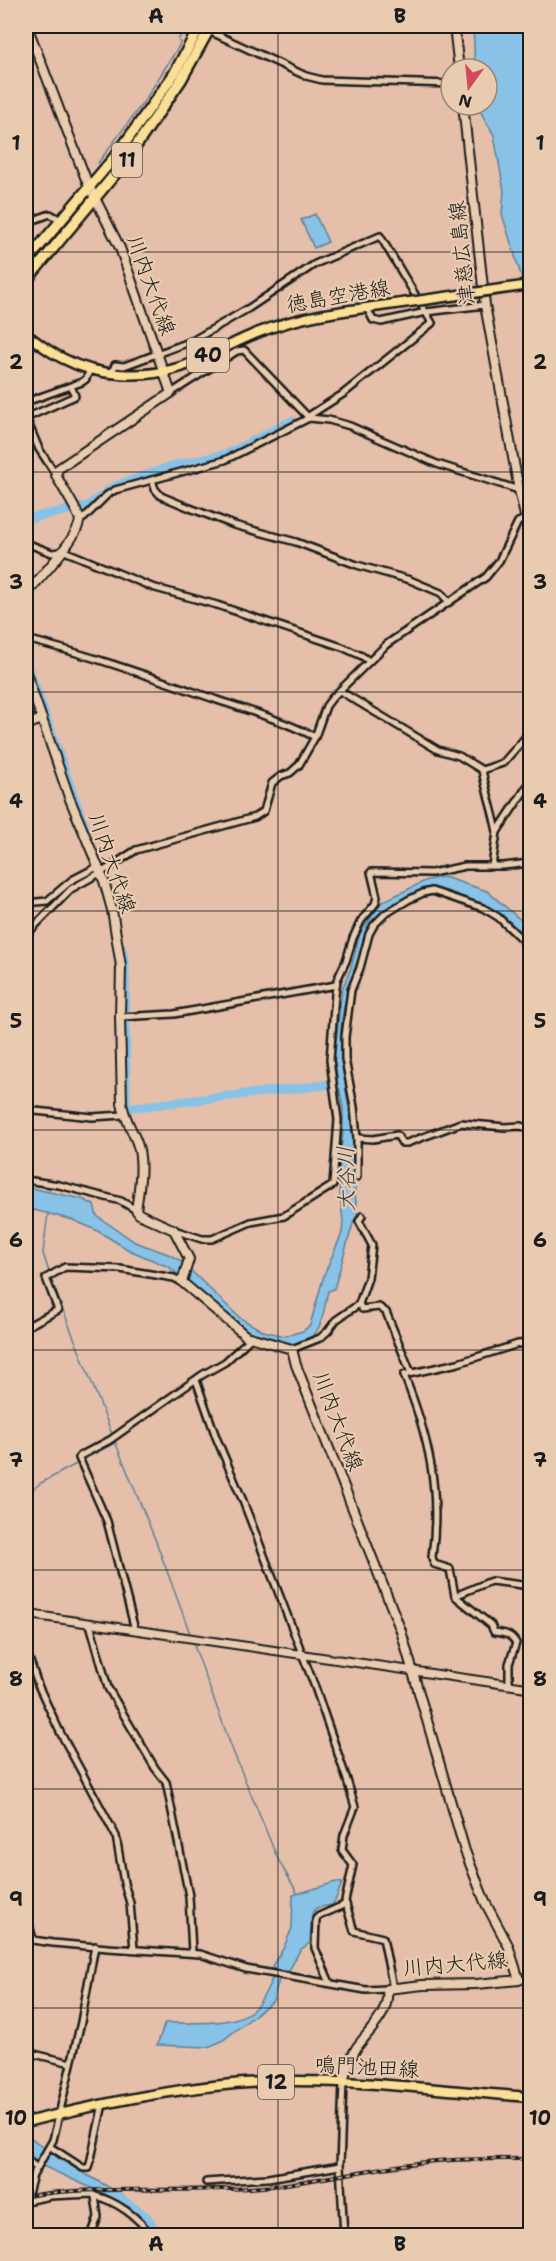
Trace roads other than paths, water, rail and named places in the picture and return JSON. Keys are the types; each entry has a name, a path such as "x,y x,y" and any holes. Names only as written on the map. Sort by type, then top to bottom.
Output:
{"highway":[{"name":"11","path":"26,262 118,153 174,74 199,27"},
{"name":"11","path":"26,281 96,199 154,122 210,28"}],"main road":[{"name":"川内大代線","path":"27,26 90,187 120,248 171,393"},
{"path":"454,26 458,57"},
{"name":"津慈広島線","path":"464,117 485,305 519,490 531,537"},
{"name":"徳島空港線","path":"26,334 65,360 90,369 140,374 181,367 265,330 315,314 531,285"},
{"path":"26,594 69,543 76,513 56,475 58,469 171,393"},
{"name":"川内大代線","path":"26,673 100,870 112,910 121,966 123,1115 139,1149 139,1190 136,1210"},
{"path":"26,725 42,719"},
{"path":"136,1210 139,1214 174,1230 189,1259 182,1280"},
{"name":"川内大代線","path":"182,1280 235,1329 251,1338 293,1349 296,1365 401,1631 465,1851 485,1902 508,1945 519,1980 390,1988 383,2014 355,2052 345,2070 343,2082"},
{"name":"鳴門池田線","path":"26,2122 143,2095 234,2084 285,2081 343,2082 531,2097"}],"street":[{"path":"187,26 199,27"},
{"path":"210,28 306,76 322,80 439,84"},
{"path":"26,223 50,214 61,220"},
{"path":"76,513 84,518 115,490 225,460 308,417 343,394 432,323 380,236 315,264 192,341 124,366 115,365 112,373"},
{"path":"367,308 373,320 381,322 426,312 485,305"},
{"path":"171,393 241,349 250,354 308,417 341,423 437,464 519,490"},
{"path":"26,402 86,379 90,369"},
{"path":"56,475 39,448 26,418 75,396 71,386"},
{"path":"152,480 161,496 190,508 234,525 297,542 357,565 410,580 441,593 449,602"},
{"path":"26,935 71,889 142,847 260,814 266,805 273,783 296,769 326,706 387,644 486,577 499,561 518,522 525,519"},
{"path":"26,543 52,553 61,551 152,587 217,605 342,647 362,656 369,662"},
{"path":"26,639 171,684 312,735"},
{"path":"340,691 438,750 459,756 482,770 497,832 492,866"},
{"path":"482,770 503,762 531,732"},
{"path":"497,832 531,782"},
{"path":"174,1230 202,1239 212,1239 250,1222 284,1216 334,1183 338,1120 330,1043 336,986 361,921 375,904 377,897 371,872 432,873 465,866 531,863"},
{"path":"26,903 47,901 72,880 100,870"},
{"path":"357,1177 357,1138 345,1059 345,1037 351,990 374,925 385,914 408,900 423,892 432,891 483,908 498,917 531,947"},
{"path":"120,1017 174,1014 336,986"},
{"path":"26,1110 92,1118 123,1115"},
{"path":"357,1138 373,1139 397,1135 402,1143 407,1143 461,1123 520,1126 531,1130"},
{"path":"26,1180 60,1185 111,1198 136,1210"},
{"path":"293,1349 320,1338 336,1320 359,1304 368,1278 371,1252 370,1239 360,1227 359,1221 362,1216"},
{"path":"26,1327 58,1311 46,1278 65,1268 112,1269 182,1280"},
{"path":"359,1304 362,1309 380,1307 386,1312 411,1373"},
{"path":"135,1630 107,1521 79,1458 117,1436 225,1362 251,1338"},
{"path":"509,1685 509,1664 516,1643 514,1638 509,1634 494,1632 491,1625 454,1596 450,1569 434,1564 432,1557 435,1513 433,1476 423,1426 404,1375 531,1342"},
{"path":"26,1939 134,1950 192,1953 246,1969 366,1990 390,1988 383,1938 354,1931 346,1904 346,1893 353,1865 342,1850 342,1843 355,1807 321,1704 216,1437 196,1380"},
{"path":"454,1596 491,1581 531,1586"},
{"path":"26,1614 531,1688"},
{"path":"90,1624 108,1688 162,1776 175,1820 189,1896 192,1953"},
{"path":"26,1649 60,1732 116,1836 130,1903 134,1950"},
{"path":"330,1983 315,1948 316,1920 319,1916 346,1904"},
{"path":"26,1912 33,1940"},
{"path":"95,1946 71,2063 50,2148 37,2168 26,2201 50,2196 92,2194 105,2198 127,2212 151,2235"},
{"path":"519,1980 531,1979"},
{"path":"26,2052 71,2063"},
{"path":"343,2082 340,2166 344,2235"},
{"path":"50,2148 83,2168 90,2169 103,2104"},
{"path":"26,2159 37,2168"},
{"path":"206,2182 268,2178 340,2166"},
{"path":"91,2235 98,2217 95,2196"},
{"path":"510,2235 531,2232"}],"water":[{"path":"473,26 530,26 530,304 502,214 504,191 494,135 483,117 499,117 499,57 474,57"},
{"path":"315,214 328,242 314,248 301,220"},
{"name":"大谷川","path":"444,877 487,891 530,928 530,943 489,910 470,900 432,888 419,891 393,906 383,913 374,926 355,968 341,1027 341,1055 352,1126 358,1218 354,1220 334,1289 328,1291 321,1323 312,1336 303,1342 293,1344 282,1344 260,1338 240,1328 169,1267 129,1250 96,1230 73,1220 26,1208 26,1187 82,1199 94,1205 97,1216 135,1242 181,1261 240,1318 263,1331 285,1336 303,1331 310,1325 324,1275 342,1233 338,1175 343,1108 334,1059 342,989 351,968 360,933 382,902 427,880"},
{"path":"336,1882 342,1883 335,1901 332,1905 316,1908 312,1914 310,1943 300,1950 289,1971 281,1972 273,2001 222,2041 208,2047 157,2045 165,2023 225,2021 247,2014 255,2008 272,1979 275,1971 272,1966 283,1949 292,1928 293,1895"},
{"path":"26,2134 58,2158 124,2196 120,2201 43,2166 30,2153"}],"waterway":[{"path":"168,26 185,30"},
{"path":"98,163 145,100 179,46 178,39 187,29"},
{"path":"66,142 79,173"},
{"path":"97,212 113,245"},
{"path":"35,223 48,218"},
{"path":"26,519 88,506 113,487 172,466 227,454 292,421"},
{"path":"26,662 43,709"},
{"path":"26,715 43,709 85,828"},
{"path":"26,930 72,883 93,872"},
{"path":"26,899 39,898 41,900"},
{"path":"121,946 125,964 126,1108 342,1083"},
{"path":"89,1114 120,1111"},
{"path":"48,1213 43,1253 49,1272"},
{"path":"50,1277 112,1434"},
{"path":"114,1439 157,1544 191,1636"},
{"path":"82,1460 115,1443"},
{"path":"26,1494 78,1463"},
{"path":"192,1640 233,1751 277,1857 297,1893"},
{"path":"113,2193 147,2217 159,2236"}],"railway":[{"path":"26,2196 55,2192 263,2187 426,2162 465,2159 530,2159"}]}
